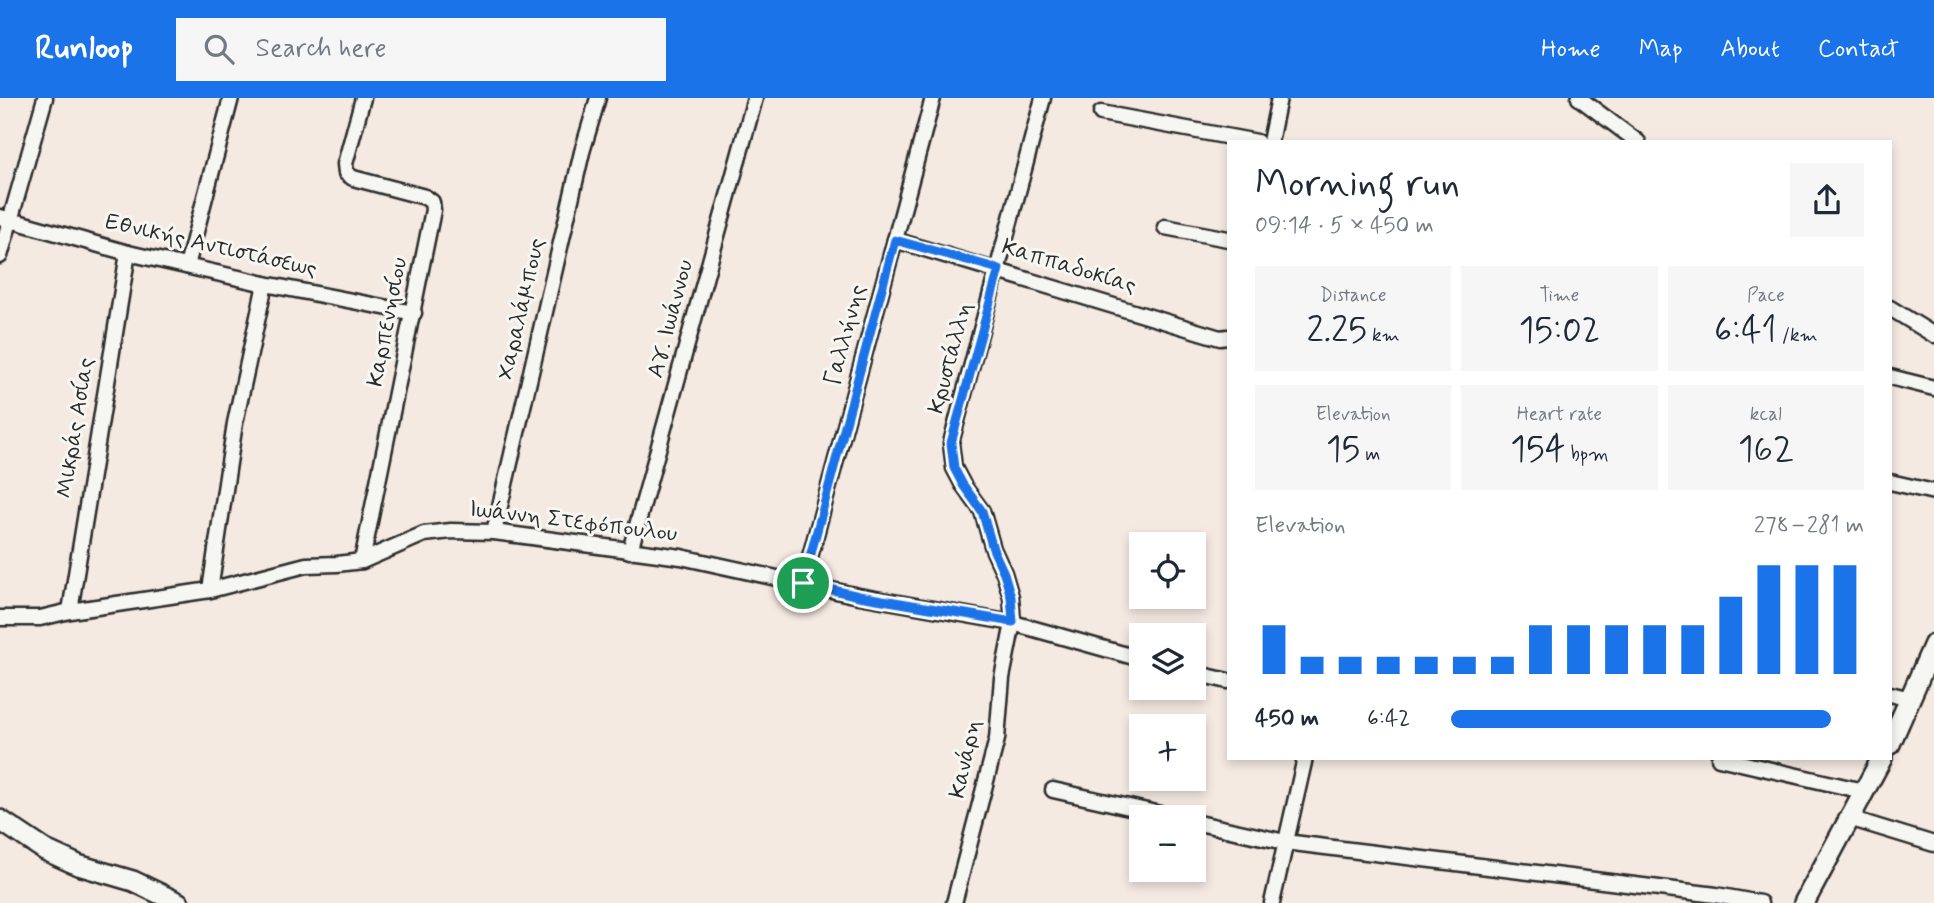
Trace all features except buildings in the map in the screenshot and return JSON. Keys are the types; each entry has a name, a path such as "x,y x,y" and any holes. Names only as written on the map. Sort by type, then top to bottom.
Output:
{"street":[{"path":"0,256 5,218 45,98"},
{"path":"187,266 231,98"},
{"name":"Καρπενησίου","path":"362,561 433,210 432,202 425,197 349,176 345,168 363,98"},
{"name":"Χαραλάμπους","path":"494,532 582,152 598,98"},
{"name":"Αγ. Ιωάννου","path":"630,551 755,98"},
{"name":"Γαλλήνης","path":"803,583 933,98"},
{"name":"Κρυστάλλη","path":"1013,622 1011,597 1004,573 993,549 982,511 954,468 951,443 1044,98"},
{"path":"1270,140 1279,98"},
{"path":"1579,98 1636,140"},
{"path":"1101,113 1246,140"},
{"name":"Εθνικής Αντιστάσεως","path":"5,218 128,253 265,284 414,313"},
{"path":"1165,227 1227,239"},
{"name":"Καππαδοκίας","path":"895,240 999,269 1220,338 1227,337"},
{"name":"Μικράς Ασίας","path":"70,611 128,253"},
{"path":"210,590 235,423 265,284"},
{"path":"1892,309 1934,335"},
{"path":"1892,378 1934,388"},
{"path":"1892,482 1934,492"},
{"name":"Ιωάννη Στεφόπουλου","path":"0,618 40,618 210,590 306,565 362,561 425,534 451,531 494,532 681,557 859,596 1013,622 1129,656"},
{"name":"Κανάρη","path":"954,903 997,739 1002,678 1013,622"},
{"path":"1892,740 1912,699 1928,678 1934,644"},
{"path":"1206,676 1227,681"},
{"path":"1892,694 1912,699"},
{"path":"1272,903 1305,760"},
{"path":"1728,760 1863,791"},
{"path":"1804,903 1881,760"},
{"path":"1053,790 1129,807"},
{"path":"1849,818 1934,844"},
{"path":"0,820 45,850 78,865 133,881 179,903"},
{"path":"1206,825 1285,842 1716,895 1760,903"}],"route":[{"path":"895,240 999,269 951,443 954,468 982,511 993,549 1004,573 1011,597 1013,622 859,596 803,583 895,240"}]}
